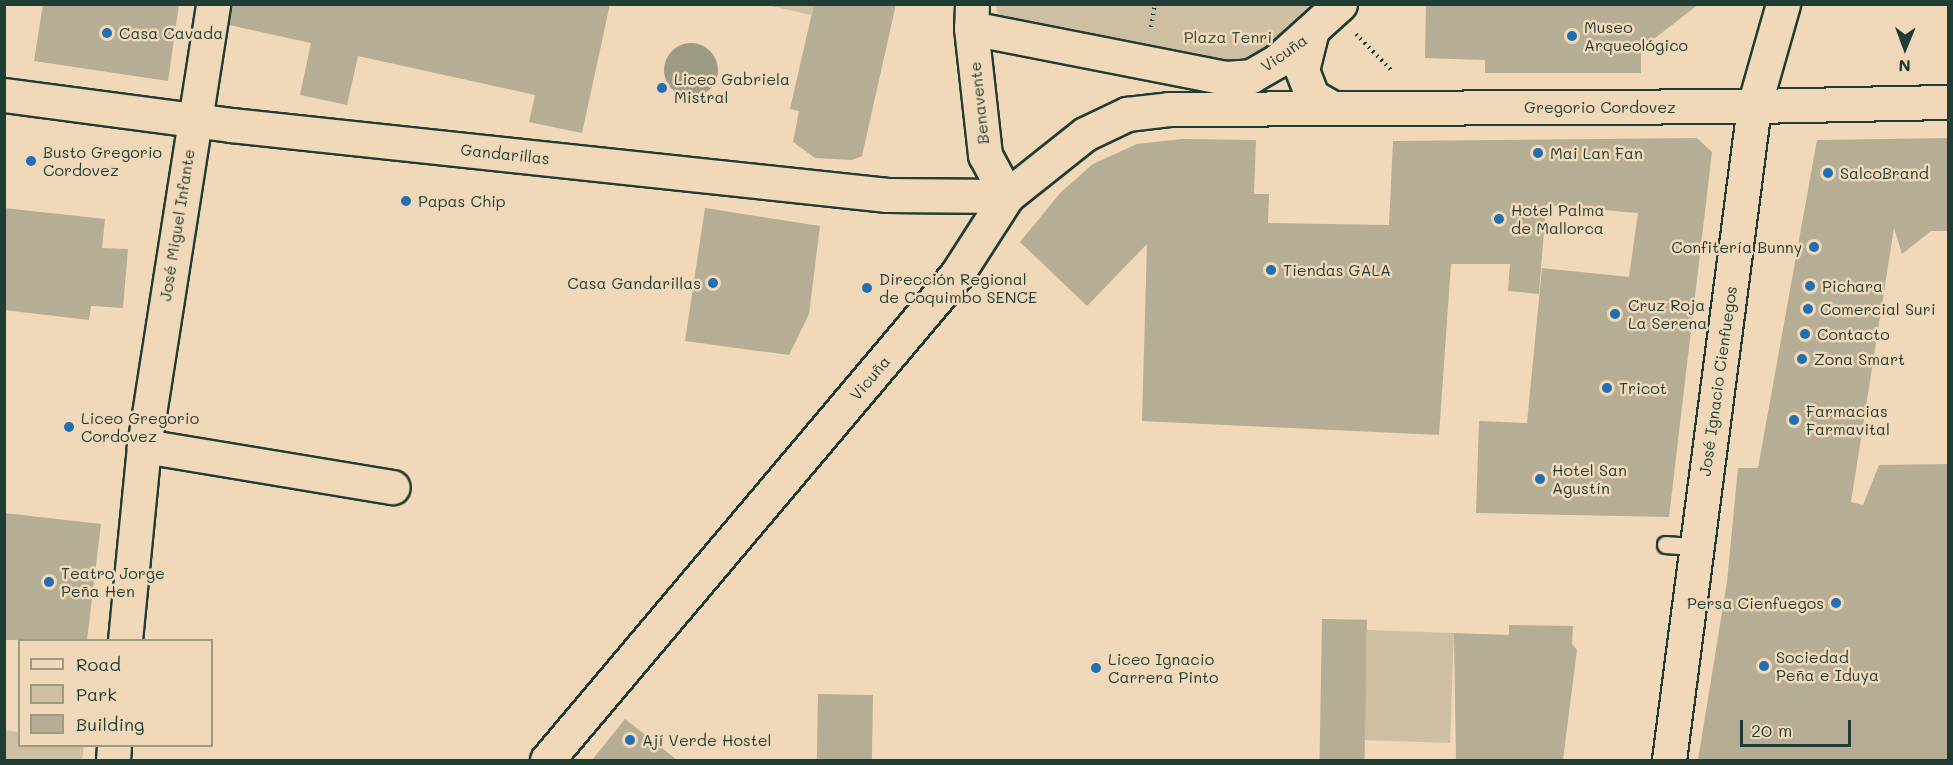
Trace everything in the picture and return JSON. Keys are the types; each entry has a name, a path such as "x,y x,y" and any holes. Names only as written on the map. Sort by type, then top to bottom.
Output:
{"street":[{"name":"José Miguel Infante","path":"124,639 144,446 213,4"},
{"name":"José Ignacio Cienfuegos","path":"1669,760 1681,546 1754,106 1783,4"},
{"name":"Vicuña","path":"971,16 1225,78 1251,76 1311,34 1347,18"},
{"name":"Benavente","path":"971,16 985,155 1006,196"},
{"path":"1311,34 1302,70 1312,96 1333,108"},
{"name":"Gandarillas","path":"4,95 194,119 887,195 1006,196"},
{"name":"Gregorio Cordovez","path":"1251,106 1333,108 1754,106 1948,102"},
{"name":"Vicuña","path":"547,760 957,274 1006,196 1085,134 1126,114 1251,106"},
{"path":"144,446 393,487"}],"path":[{"path":"1347,18 1398,77"}],"green space":[{"path":"814,4 811,15 767,5"},
{"name":"Plaza Tenri","path":"996,5 1317,5 1244,66 1014,25 998,13"},
{"path":"1367,630 1454,633 1450,743 1363,740"},
{"path":"4,730 18,732 18,747 84,747 82,760 5,760"}],"shaded area":[{"path":"691,43 701,45 710,51 716,60 718,70 716,80 710,89 701,95 691,97 681,95 672,89 666,80 664,70 666,60 672,51 681,45"}],"building":[{"name":"Casa Cavada","path":"43,4 179,4 168,81 34,61"},
{"path":"231,4 610,4 582,133 529,122 535,95 358,56 347,105 300,95 311,43 229,25"},
{"path":"814,4 896,4 862,156 852,160 815,158 793,142 799,111 790,109"},
{"name":"Museo Arqueológico","path":"1426,4 1699,4 1641,49 1641,73 1485,73 1485,60 1425,58"},
{"path":"1697,138 1712,152 1669,517 1476,513 1479,421 1527,423 1542,268 1629,277 1638,213 1546,205 1539,294 1508,291 1510,264 1451,264 1439,435 1142,421 1147,244 1087,306 1020,242 1061,192 1093,164 1137,144 1182,139 1256,140 1254,194 1269,194 1268,223 1389,225 1393,141"},
{"path":"1948,138 1948,231 1931,231 1902,254 1894,228 1851,502 1863,505 1879,465 1948,464 1948,760 1698,760 1727,582 1738,468 1758,468 1817,140"},
{"path":"4,208 105,219 102,248 128,249 123,308 91,306 89,320 4,310"},
{"name":"Casa Gandarillas","path":"705,208 820,226 809,314 789,355 685,341"},
{"name":"Teatro Jorge Peña Hen","path":"4,513 101,524 87,639 4,640"},
{"path":"1322,619 1367,620 1365,760 1320,760"},
{"path":"1509,625 1573,626 1572,644 1577,650 1563,760 1456,760 1454,633 1509,635"},
{"path":"818,694 873,695 872,760 817,760"},
{"name":"Ají Verde Hostel","path":"625,719 677,760 592,760"}],"place":[{"name":"Casa Cavada","path":"107,33"},
{"name":"Museo Arqueológico","path":"1572,36"},
{"name":"Liceo Gabriela Mistral","path":"662,88"},
{"name":"Mai Lan Fan","path":"1538,153"},
{"name":"Busto Gregorio Cordovez","path":"31,161"},
{"name":"SalcoBrand","path":"1828,173"},
{"name":"Papas Chip","path":"406,201"},
{"name":"Hotel Palma de Mallorca","path":"1499,219"},
{"name":"Confitería Bunny","path":"1814,247"},
{"name":"Tiendas GALA","path":"1271,270"},
{"name":"Casa Gandarillas","path":"713,283"},
{"name":"Pichara","path":"1810,286"},
{"name":"Dirección Regional de Coquimbo SENCE","path":"867,288"},
{"name":"Comercial Suri","path":"1808,309"},
{"name":"Cruz Roja La Serena","path":"1615,314"},
{"name":"Contacto","path":"1805,334"},
{"name":"Zona Smart","path":"1802,359"},
{"name":"Tricot","path":"1607,388"},
{"name":"Farmacias Farmavital","path":"1794,420"},
{"name":"Liceo Gregorio Cordovez","path":"69,427"},
{"name":"Hotel San Agustín","path":"1540,479"},
{"name":"Teatro Jorge Peña Hen","path":"49,582"},
{"name":"Persa Cienfuegos","path":"1836,603"},
{"name":"Sociedad Peña e Iduya","path":"1764,666"},
{"name":"Liceo Ignacio Carrera Pinto","path":"1096,668"},
{"name":"Ají Verde Hostel","path":"630,740"}]}
